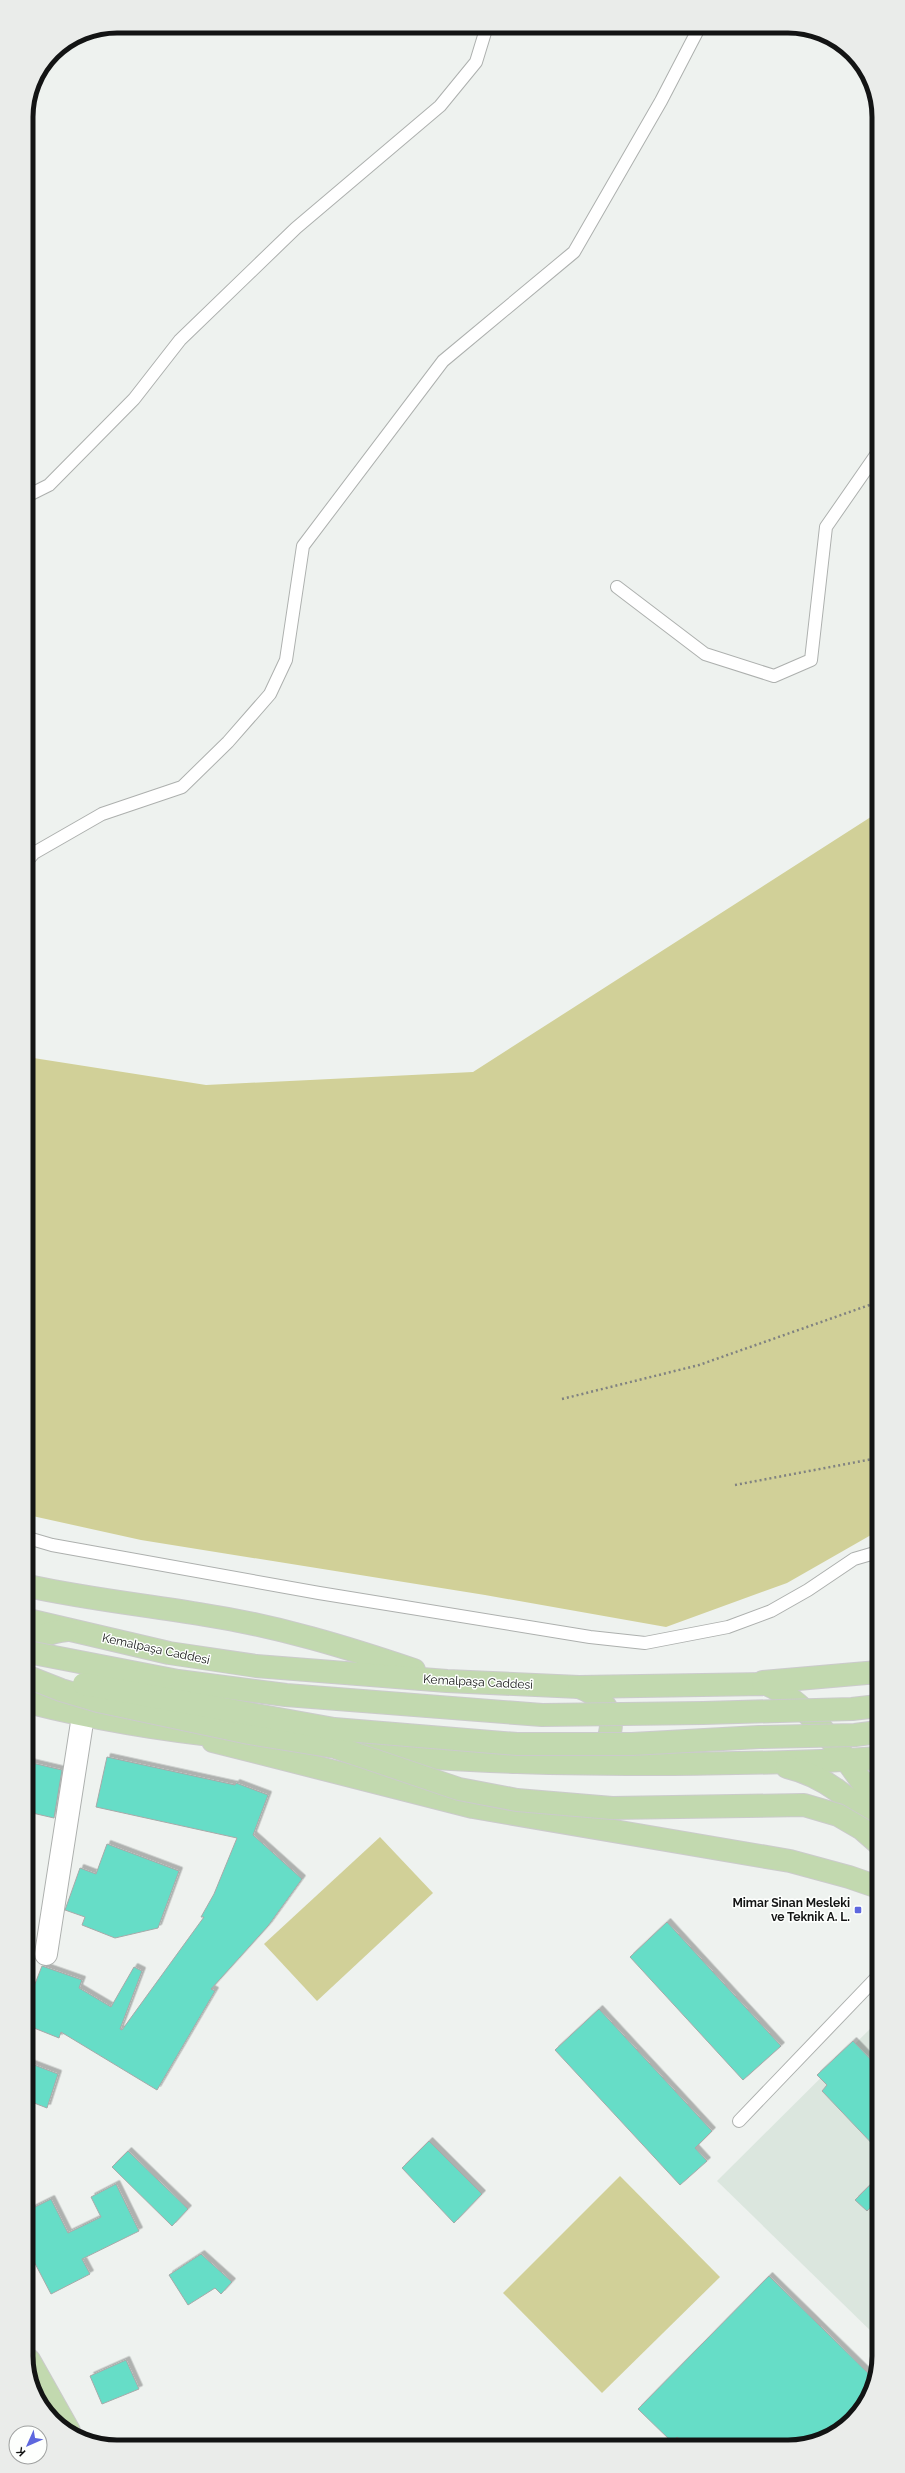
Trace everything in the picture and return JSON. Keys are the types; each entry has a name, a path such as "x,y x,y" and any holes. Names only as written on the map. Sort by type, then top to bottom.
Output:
{"main road":[{"path":"33,1587 127,1605 206,1615 329,1642 448,1681"},
{"name":"Kemalpaşa Caddesi","path":"33,1621 169,1653 215,1661 448,1681 579,1687 752,1683 766,1684 792,1697 812,1717 872,1796"},
{"path":"33,1644 44,1635 68,1630"},
{"path":"33,1652 178,1681 286,1695 542,1715 711,1713 852,1709 872,1707"},
{"path":"752,1683 872,1673"},
{"path":"33,1674 334,1729 517,1744 632,1744 759,1737 855,1735 872,1733"},
{"path":"33,1678 61,1690 98,1701 350,1751 452,1787 493,1796 536,1803 612,1808 804,1805 827,1810 848,1820 872,1838"},
{"path":"37,1705 83,1716 171,1731 421,1758 582,1764 594,1758 604,1749 610,1738 612,1724 609,1711 602,1700 592,1692 579,1687"},
{"path":"171,1731 473,1807 790,1861 850,1877 872,1885"},
{"path":"568,1764 762,1763 872,1758"},
{"path":"762,1763 797,1770 830,1786 857,1805 872,1822"},
{"path":"35,2370 63,2420"}],"street":[{"path":"46,1954 83,1716"}],"lane":[{"path":"33,493 49,485 134,399 180,340 296,228 440,106 476,62 485,33"},
{"path":"33,855 102,814 182,787 228,742 270,694 286,660 303,546 443,361 574,252 661,101 696,33"},
{"path":"617,587 705,654 774,676 810,660 826,527 872,461"},
{"path":"33,1540 52,1546 319,1593 590,1637 645,1643 728,1627 771,1611 808,1590 854,1559 872,1554"},
{"path":"739,2122 872,1982"}],"path":[{"path":"562,1400 700,1365 872,1304"},
{"path":"735,1485 872,1459"}],"shaded area":[{"path":"872,816 872,1534 787,1583 666,1627 485,1595 141,1540 33,1516 33,1058 206,1085 473,1072"},
{"path":"380,1837 433,1893 317,2001 264,1944"},
{"path":"872,2027 872,2332 717,2181"},
{"path":"620,2176 720,2277 602,2393 503,2293"}],"building":[{"path":"107,1757 235,1785 236,1783 268,1795 253,1835 302,1879 268,1926 211,1989 215,1991 157,2090 61,2032 59,2038 33,2028 33,1989 42,1966 82,1980 79,1988 111,2007 134,1967 142,1971 120,2029 122,2030 204,1917 201,1917 214,1894 237,1838 96,1807"},
{"path":"33,1763 62,1770 54,1818 33,1813"},
{"path":"107,1844 179,1871 158,1928 115,1938 82,1925 85,1917 65,1910 80,1868 96,1874"},
{"path":"667,1922 781,2046 743,2080 630,1957"},
{"path":"599,2009 712,2131 695,2148 707,2161 680,2185 555,2050"},
{"path":"853,2041 872,2061 872,2144 822,2091 827,2085 817,2075"},
{"path":"33,2065 58,2074 47,2108 33,2103"},
{"path":"429,2141 482,2194 454,2223 402,2168"},
{"path":"128,2151 188,2209 172,2226 112,2167"},
{"path":"872,2183 872,2206 867,2211 855,2200"},
{"path":"116,2184 139,2231 82,2259 90,2274 51,2294 33,2260 33,2208 51,2199 68,2233 101,2217 91,2197"},
{"path":"201,2254 232,2282 221,2294 215,2288 188,2305 169,2275"},
{"path":"769,2276 870,2375 868,2383 858,2403 839,2423 820,2434 799,2439 680,2440 677,2437 674,2440 670,2440 638,2409"},
{"path":"126,2360 139,2389 102,2404 90,2376"}],"place":[{"name":"Mimar Sinan Mesleki ve Teknik A. L.","path":"858,1910"}]}
